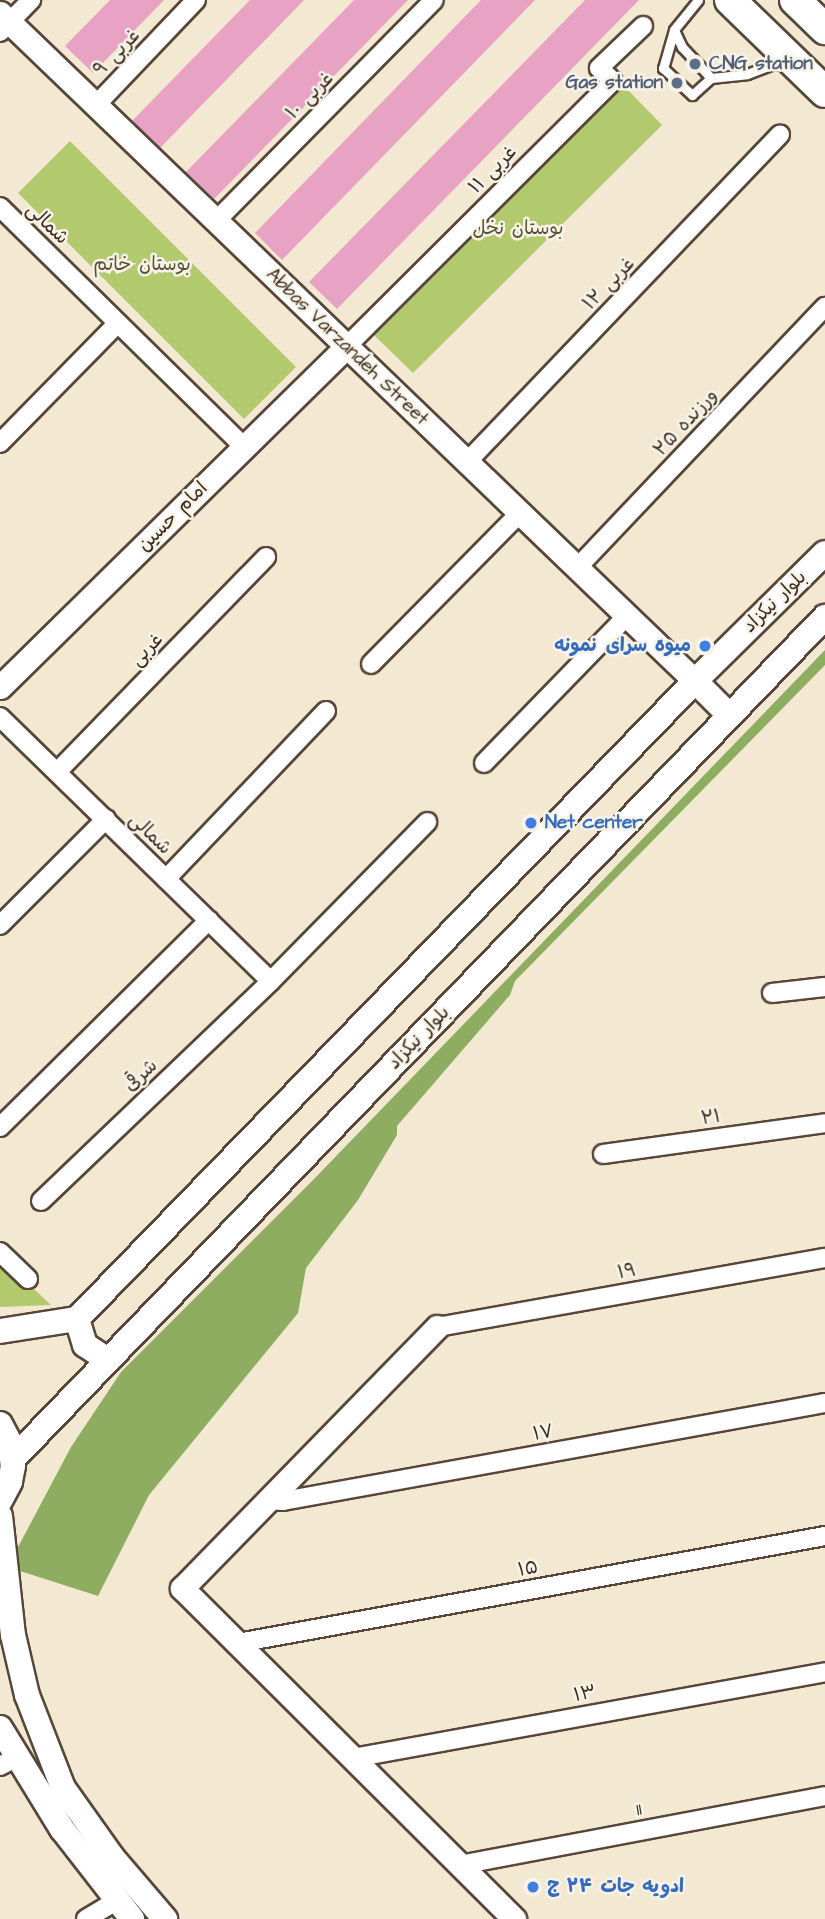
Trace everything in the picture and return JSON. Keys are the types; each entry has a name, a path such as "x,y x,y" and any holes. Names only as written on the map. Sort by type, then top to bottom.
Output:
{"highway":[{"path":"730,0 825,92"},
{"path":"795,0 825,29"}],"main road":[{"name":"بلوار نیکزاد","path":"76,1319 695,681 825,553"},
{"name":"بلوار نیکزاد","path":"13,1458 825,617"},
{"path":"695,681 730,716"},
{"path":"0,1331 76,1319 85,1345 108,1360"},
{"path":"0,1424 13,1458 10,1482 0,1501"},
{"path":"0,1516 13,1635 27,1695 63,1788 112,1857 165,1919"},
{"path":"0,1728 9,1761 125,1909"}],"street":[{"path":"3,22 31,0"},
{"name":"غربی ۹","path":"96,105 197,0"},
{"name":"غربی ۱۰","path":"216,221 434,0"},
{"name":"Abbas Varzandeh Street","path":"3,22 96,105 695,681"},
{"name":"غربی ۱۱","path":"347,346 612,81 599,68 643,26"},
{"name":"غربی ۱۲","path":"467,462 780,135"},
{"name":"شمالی","path":"0,207 244,447"},
{"name":"ورزنده ۲۵","path":"577,568 825,307"},
{"path":"0,443 118,323"},
{"name":"امام حسین","path":"0,687 347,346"},
{"path":"371,664 520,513"},
{"name":"غربی","path":"57,772 266,557"},
{"path":"484,763 627,616"},
{"path":"166,879 326,710"},
{"name":"شمالی","path":"0,717 271,981"},
{"path":"0,925 106,820"},
{"path":"271,981 427,822"},
{"path":"0,1127 209,920"},
{"name":"شرقی","path":"41,1201 271,981"},
{"path":"772,993 825,987"},
{"name":"۲۱","path":"603,1154 825,1123"},
{"path":"0,1251 28,1279"},
{"name":"۱۹","path":"437,1327 825,1258"},
{"path":"437,1327 182,1588 514,1919"},
{"name":"۱۷","path":"268,1500 283,1501 825,1404"},
{"name":"۱۵","path":"238,1643 825,1536"},
{"name":"۱۳","path":"353,1758 825,1672"},
{"name":"11","path":"460,1865 825,1796"},
{"path":"86,1919 125,1909"}],"lane":[{"path":"698,0 674,30 663,68 692,95 711,78 747,74 771,65 797,66"},
{"path":"674,30 682,47 711,78"}],"green space":[{"name":"بوستان نخل","path":"623,85 662,125 413,373 373,334"},
{"name":"بوستان خاتم","path":"70,141 296,367 244,419 18,193"},
{"path":"825,650 825,665 515,981 510,995 397,1126 397,1135 358,1200 306,1268 298,1313 149,1495 98,1596 17,1570 17,1549 71,1447 121,1372 315,1178"},
{"path":"0,1257 51,1305 0,1307"}],"building":[{"path":"110,0 164,0 93,73 65,46"},
{"path":"250,0 304,0 160,148 132,121"},
{"path":"354,0 408,0 214,199 186,172"},
{"path":"481,0 535,0 282,260 255,233"},
{"path":"585,0 639,0 337,309 309,282"}],"place":[{"name":"CNG station","path":"695,64"},
{"name":"Gas station","path":"677,83"},
{"name":"میوه سرای نمونه","path":"705,646"},
{"name":"Net center","path":"531,823"},
{"name":"ادویه جات ۲۴ ج","path":"533,1887"}]}
